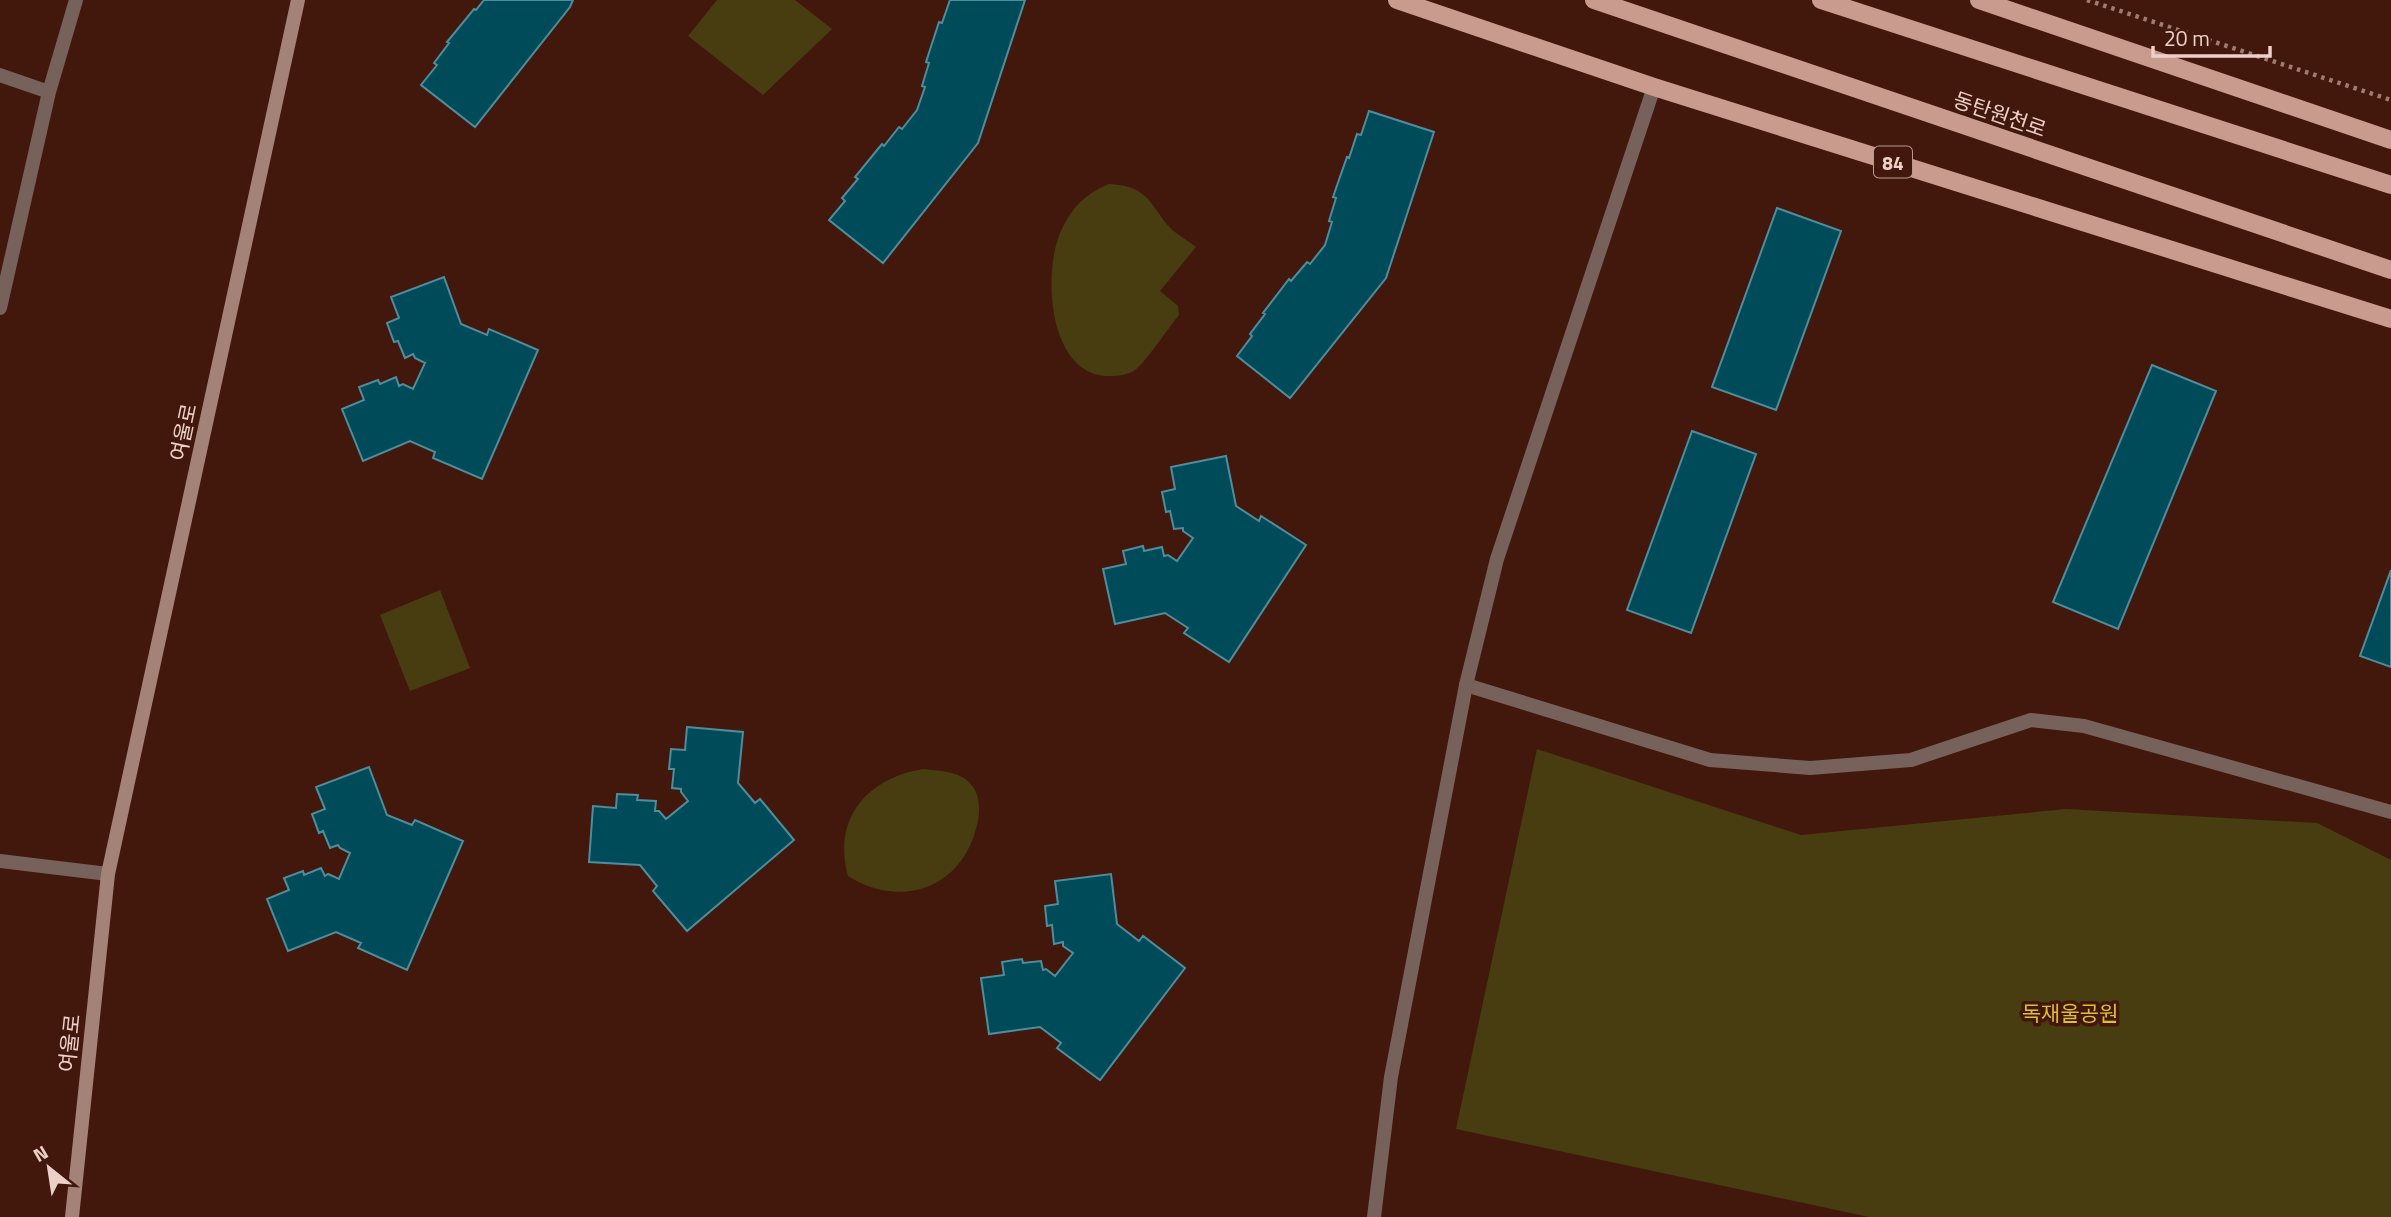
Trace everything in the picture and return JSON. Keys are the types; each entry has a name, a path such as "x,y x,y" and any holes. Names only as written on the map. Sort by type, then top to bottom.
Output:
{"main road":[{"name":"84","path":"1397,0 1654,87 2391,319"},
{"name":"동탄원천로","path":"1594,0 2391,270"},
{"path":"1821,0 2391,185"},
{"path":"1979,0 2391,140"}],"street":[{"path":"0,309 49,92 76,0"},
{"name":"여울로","path":"72,1217 108,874 298,0"},
{"path":"0,75 49,92"},
{"path":"1374,1217 1391,1077 1466,685 1497,559 1654,87"},
{"path":"1466,685 1710,760 1810,768 1912,760 2031,720 2084,726 2391,812"},
{"path":"0,861 108,874"}],"path":[{"path":"2087,0 2391,100"}],"green space":[{"path":"717,0 795,0 832,29 763,95 688,36"},
{"path":"1109,184 1130,187 1143,194 1168,226 1196,247 1160,291 1178,306 1179,315 1140,366 1126,374 1110,376 1089,372 1074,360 1062,341 1055,319 1052,295 1055,249 1065,223 1086,197"},
{"path":"440,590 470,668 410,691 380,615"},
{"name":"독재울공원","path":"1537,749 1801,835 2066,809 2317,823 2391,860 2391,1217 1869,1217 1456,1129"},
{"path":"923,769 951,773 963,778 973,787 977,796 979,813 976,829 968,850 957,866 942,879 926,887 907,891 888,891 868,886 848,876 844,855 845,836 858,804 885,782"}],"building":[{"path":"484,0 573,0 475,127 421,85 437,65 434,63 449,43 447,42"},
{"path":"950,0 1025,0 978,143 883,263 829,220 845,201 842,198 858,179 855,177 882,144 884,146 899,127 902,129 917,110 925,87 922,86 929,63 926,62 939,22 942,23"},
{"path":"1369,111 1434,132 1386,278 1290,398 1237,356 1252,336 1250,334 1265,314 1263,313 1289,279 1291,281 1307,262 1310,264 1325,245 1336,198 1333,197 1347,157 1349,158 1357,134 1361,135"},
{"path":"1777,208 1841,231 1776,410 1712,387"},
{"path":"444,277 461,324 487,335 489,329 538,350 482,479 433,458 435,452 410,441 363,461 342,409 364,400 359,387 378,380 380,384 396,377 399,386 403,384 413,389 425,363 413,354 405,358 398,341 394,342 387,323 399,318 391,297"},
{"path":"2152,365 2216,391 2118,629 2053,602"},
{"path":"1692,431 1756,454 1691,633 1627,610"},
{"path":"1226,456 1236,506 1259,521 1261,516 1306,545 1229,662 1184,633 1188,628 1165,613 1115,624 1103,569 1126,564 1123,551 1143,546 1144,551 1162,547 1164,556 1168,555 1177,561 1193,538 1183,531 1183,528 1174,529 1170,511 1166,512 1162,492 1175,489 1171,467"},
{"path":"2391,570 2391,667 2360,656"},
{"path":"687,727 743,732 738,783 755,803 760,799 794,840 687,931 653,891 657,886 640,865 589,862 593,806 616,808 617,794 638,795 637,800 656,801 655,811 659,811 666,819 688,801 681,789 672,788 674,769 669,769 671,749 685,750"},
{"path":"369,767 387,815 412,825 415,820 463,841 407,970 358,948 361,943 336,932 288,951 267,899 289,890 284,878 303,871 304,875 321,868 325,876 328,874 339,879 350,853 338,845 330,848 323,831 319,833 312,814 325,809 316,787"},
{"path":"1111,874 1117,924 1139,941 1143,936 1185,968 1100,1080 1057,1048 1061,1043 1040,1027 989,1034 981,978 1004,975 1002,962 1022,959 1023,963 1041,961 1043,970 1046,969 1055,976 1073,953 1063,946 1063,942 1054,944 1052,925 1047,926 1045,906 1058,904 1055,881"}]}
